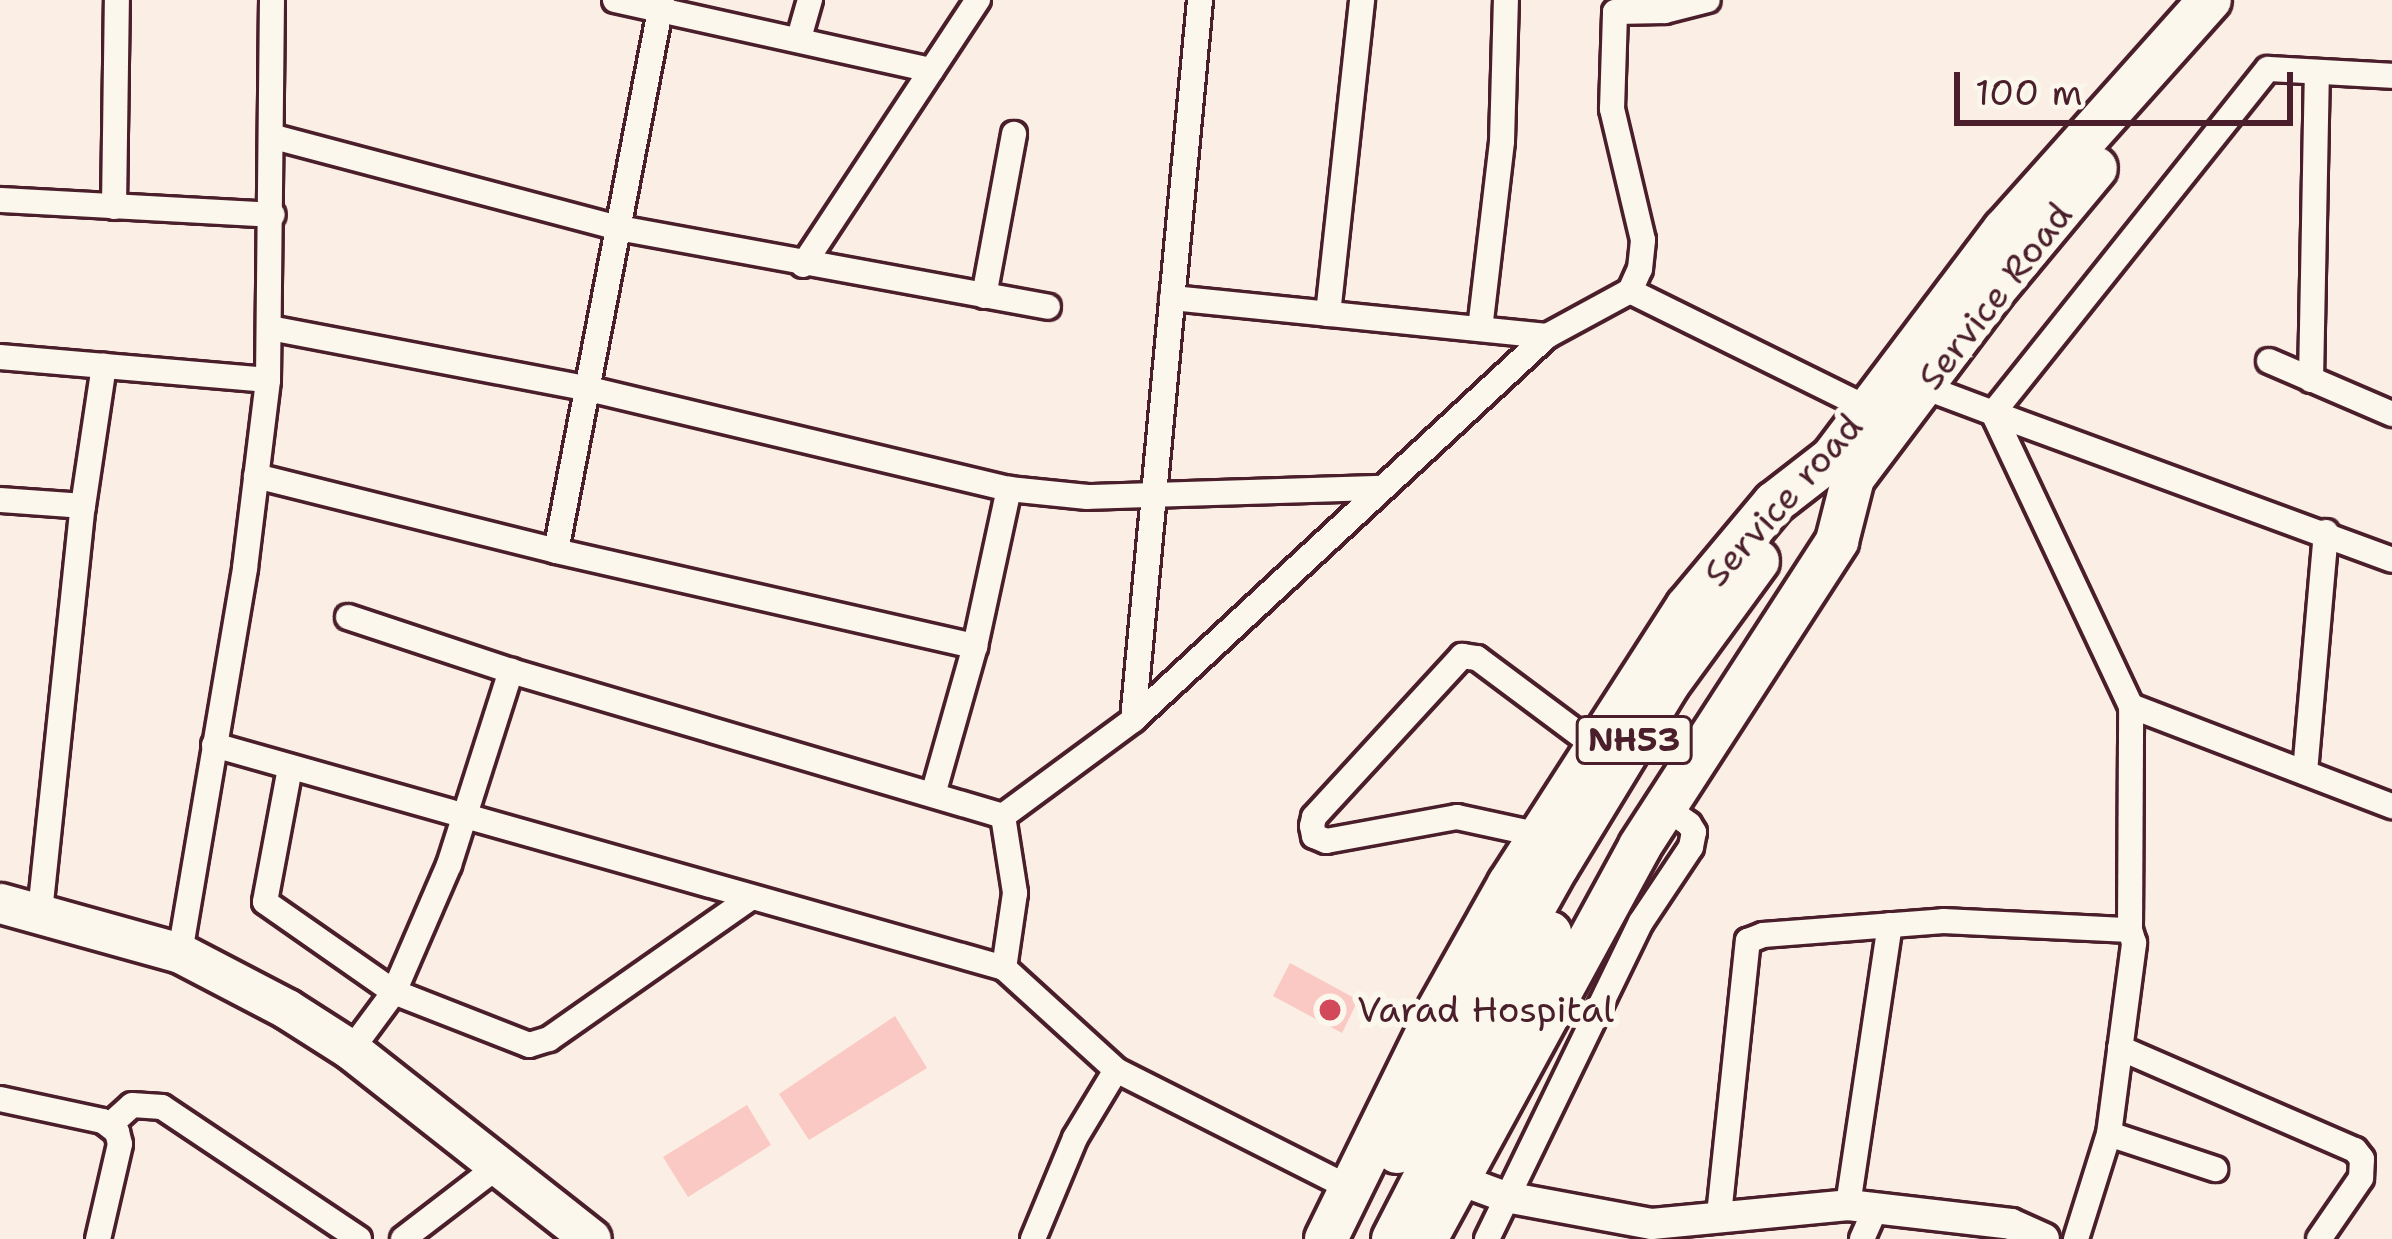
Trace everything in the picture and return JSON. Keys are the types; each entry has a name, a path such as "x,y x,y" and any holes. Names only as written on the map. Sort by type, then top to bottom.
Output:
{"highway":[{"name":"Service road","path":"1326,1239 1436,1014 1540,835 1687,607 1774,503 1842,468 1868,408 2004,230 2210,0"},
{"name":"Service Road","path":"1426,1239 1553,997 1665,807 1837,541 1842,468 1924,387 1993,292 2244,0"},
{"name":"NH53","path":"1356,1239 1395,1157 1569,846 1669,683 1842,468"},
{"name":"NH53","path":"1393,1239 1585,870 1670,730 1842,468"}],"main road":[{"path":"0,903 180,953 287,1009 351,1050 591,1239"}],"street":[{"path":"114,206 117,0"},
{"path":"180,953 268,380 272,0"},
{"path":"615,0 662,5 931,70"},
{"path":"799,38 810,0"},
{"path":"803,265 977,0"},
{"path":"1133,720 1200,0"},
{"path":"1328,314 1362,0"},
{"path":"1480,329 1502,141 1506,0"},
{"path":"1003,816 1133,720 1547,335 1630,291 1643,240 1612,109 1615,6 1665,11 1708,0"},
{"path":"556,551 662,5"},
{"path":"1993,413 2268,69 2392,76"},
{"path":"2311,380 2317,72"},
{"path":"984,296 1014,134"},
{"path":"274,137 619,228 1048,307"},
{"path":"0,200 273,215"},
{"path":"1630,291 1868,408"},
{"path":"1172,298 1547,335"},
{"path":"270,328 589,389 1009,489 1088,497 1379,488"},
{"path":"0,357 268,380"},
{"path":"2269,361 2392,414"},
{"path":"40,912 83,506 104,366"},
{"path":"1924,387 2392,560"},
{"path":"1993,413 2131,706 2130,929 2134,943 2109,1134 2076,1239"},
{"path":"256,476 556,551 975,646"},
{"path":"934,791 975,646 1009,489"},
{"path":"0,500 83,506"},
{"path":"2305,772 2326,532"},
{"path":"348,617 511,671 934,791 1003,816"},
{"path":"1540,835 1457,817 1326,842 1314,836 1312,826 1314,817 1462,656 1477,658 1595,746"},
{"path":"351,1050 394,992 465,816 511,671"},
{"path":"2131,706 2392,806"},
{"path":"214,745 1004,968 1116,1070 1350,1188"},
{"path":"290,768 265,902 394,992 529,1045 540,1045 750,898"},
{"path":"1487,1239 1641,922 1691,847 1689,824 1665,807"},
{"path":"1003,816 1015,893 1004,968"},
{"path":"1719,1215 1748,941 1943,920 2130,929"},
{"path":"1862,1239 1890,925"},
{"path":"2120,1048 2355,1150 2362,1159 2360,1178 2319,1239"},
{"path":"1033,1239 1075,1138 1116,1070"},
{"path":"0,1099 111,1124"},
{"path":"111,1124 132,1105 162,1107 358,1239"},
{"path":"98,1239 120,1144 111,1124"},
{"path":"2109,1134 2216,1169"},
{"path":"403,1239 498,1166"},
{"path":"1457,1180 1648,1232 1719,1215 1862,1207 2012,1224 2044,1239"}],"building":[{"path":"1290,963 1358,1000 1342,1033 1273,996"},
{"path":"895,1016 927,1068 809,1140 779,1094"},
{"path":"747,1105 771,1145 688,1197 663,1157"}],"place":[{"name":"Varad Hospital","path":"1330,1010"}]}
